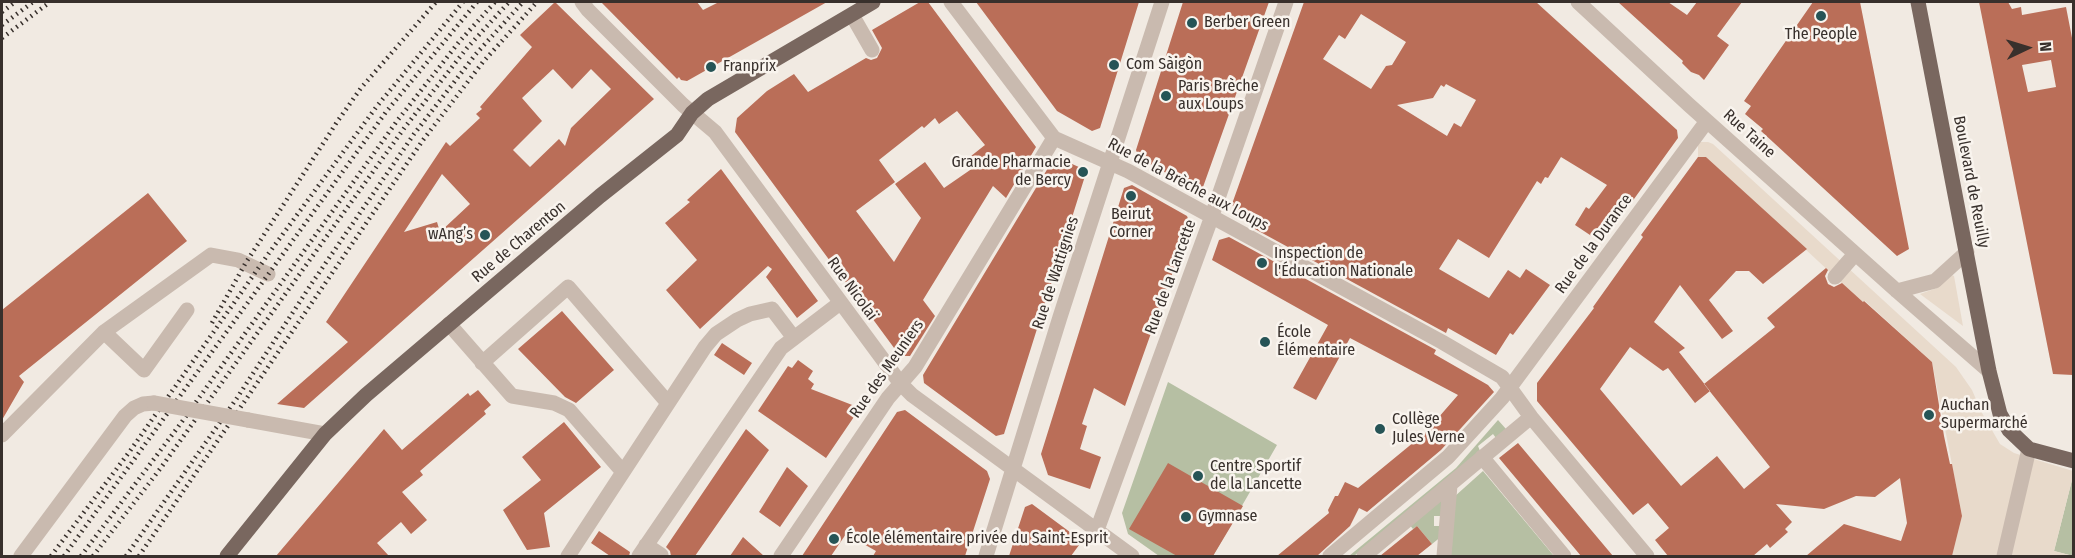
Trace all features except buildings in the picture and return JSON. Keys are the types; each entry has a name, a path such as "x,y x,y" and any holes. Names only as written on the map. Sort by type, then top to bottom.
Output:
{"main road":[{"name":"Rue de Charenton","path":"227,556 325,435 366,395 600,196 677,135 692,113 708,99 873,2"},
{"name":"Boulevard de Reuilly","path":"1918,2 1989,371 2000,414 2009,430 2029,449"},
{"path":"2029,449 2073,461"}],"street":[{"name":"Rue Nicolaï","path":"582,2 692,113 715,132 901,384 912,395 1132,556"},
{"path":"951,2 1054,138"},
{"name":"Rue de Wattignies","path":"986,556 1060,317 1162,2"},
{"name":"Rue de la Lancette","path":"1097,530 1212,216 1286,2"},
{"name":"Rue Taine","path":"1578,2 1855,254 1989,371"},
{"path":"852,15 872,50"},
{"name":"Rue de la Durance","path":"1330,556 1448,457 1510,388 1707,121"},
{"name":"Rue de la Brèche aux Loups","path":"1054,138 1111,162 1502,377 1531,417 1647,556"},
{"name":"Rue des Meuniers","path":"781,556 888,398 915,367 1054,138"},
{"path":"1897,291 1935,281 1967,252"},
{"path":"1835,277 1855,254"},
{"path":"2,435 104,332 211,255 238,260 268,274"},
{"path":"482,363 568,287 668,403"},
{"path":"661,555 642,551 781,348 840,303"},
{"path":"568,556 705,347 716,334 737,320 772,309 794,338"},
{"path":"104,332 144,370 187,310"},
{"path":"449,324 512,396 554,403 568,410 623,472"},
{"path":"21,556 125,416 143,404 154,403 325,435"},
{"path":"1364,556 1531,417"},
{"path":"2004,556 2029,449"},
{"path":"1482,457 1564,556"},
{"path":"1444,556 1450,485"}],"green space":[{"name":"Centre Sportif de la Lancette","path":"1168,382 1277,445 1213,556 1159,556 1128,534 1122,513"},
{"path":"1498,420 1506,429 1496,438 1493,434 1478,446 1480,451 1354,556 1349,556 1456,468"},
{"path":"1483,471 1554,556 1450,556 1454,497"},
{"path":"2073,480 2073,556 2054,551"},
{"path":"1441,497 1443,516 1434,516 1434,526 1442,526 1442,536 1432,544 1417,526 1413,529 1409,524"}],"shaded area":[{"path":"1698,142 1713,144 1956,367 1972,390 2000,444 2014,453 2073,471 2073,480 2054,551 2073,556 1952,556 1962,516 1932,362 1865,301 1863,302 1846,287 1706,157 1698,157"},
{"path":"1952,275 1963,326 1920,294 1937,288"}],"railway":[{"path":"2,12 15,2"},
{"path":"2,25 33,2"},
{"path":"2,38 50,2"},
{"path":"212,323 245,264 337,122 361,88 436,2"},
{"path":"51,556 130,451 269,253 377,106 463,2"},
{"path":"64,556 386,112 477,2"},
{"path":"81,556 181,423 397,121 459,42 495,2"},
{"path":"93,556 160,469 405,127 467,48 509,2"},
{"path":"126,556 237,398 414,134 475,55 523,2"},
{"path":"139,556 423,140 483,62 537,2"}],"place":[{"name":"The People","path":"1821,16"},
{"name":"Berber Green","path":"1192,23"},
{"name":"Com Sàigòn","path":"1114,65"},
{"name":"Franprix","path":"711,67"},
{"name":"Paris Brèche aux Loups","path":"1166,96"},
{"name":"Grande Pharmacie de Bercy","path":"1083,172"},
{"name":"Beirut Corner","path":"1131,196"},
{"name":"wAng’s","path":"485,235"},
{"name":"Inspection de l'Éducation Nationale","path":"1262,263"},
{"name":"École Élémentaire","path":"1265,342"},
{"name":"Auchan Supermarché","path":"1929,415"},
{"name":"Collège Jules Verne","path":"1380,429"},
{"name":"Centre Sportif de la Lancette","path":"1198,476"},
{"name":"Gymnase","path":"1186,517"},
{"name":"École élémentaire privée du Saint-Esprit","path":"834,539"}]}
